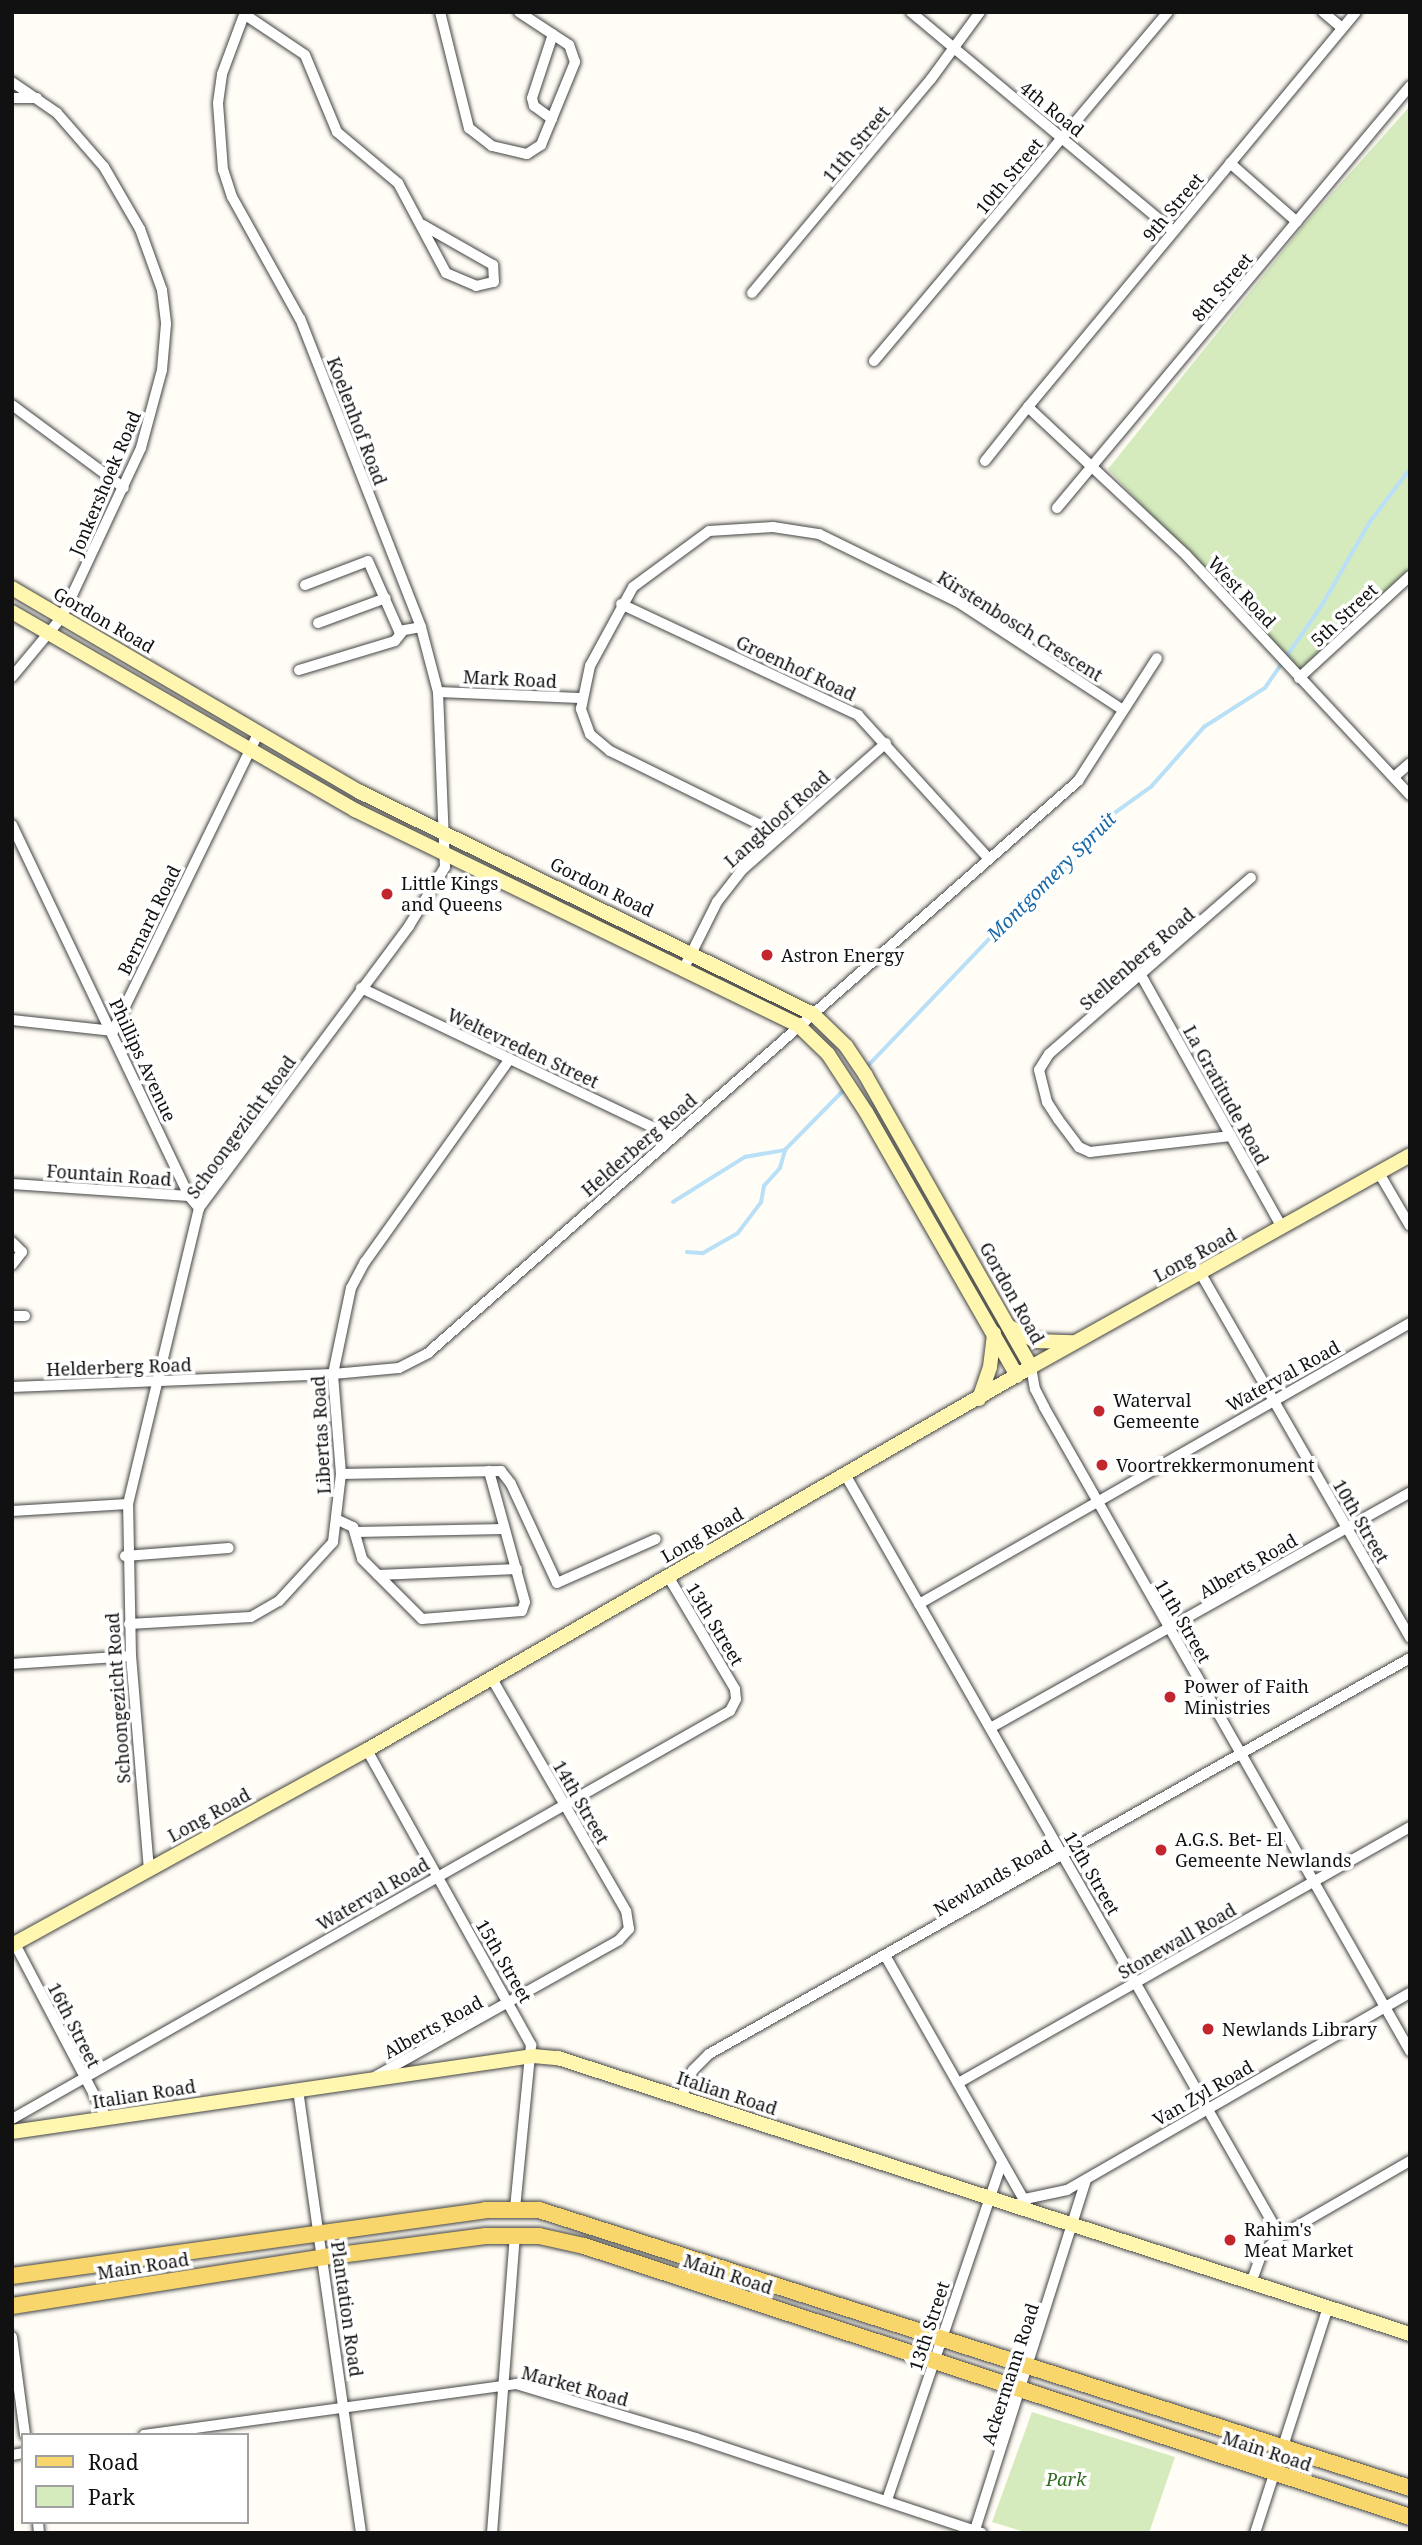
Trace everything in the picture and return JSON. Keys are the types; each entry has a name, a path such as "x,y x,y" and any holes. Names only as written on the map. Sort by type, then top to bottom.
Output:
{"main road":[{"name":"Main Road","path":"12,2276 515,2209 578,2219 940,2339 1410,2488"},
{"name":"Main Road","path":"12,2306 324,2257 515,2235 584,2246 1410,2518"}],"street":[{"path":"440,12 473,132 492,146 527,154 537,151 575,62 569,45 519,12"},
{"name":"4th Road","path":"911,12 1173,231"},
{"name":"11th Street","path":"752,293 953,48 979,12"},
{"name":"10th Street","path":"874,361 1168,12"},
{"path":"1323,12 1342,28"},
{"name":"9th Street","path":"985,461 1356,12"},
{"path":"245,13 305,55 337,132 390,174 423,225 446,273 476,286 494,282 497,275 493,265 423,225"},
{"name":"Koelenhof Road","path":"245,13 222,74 218,103 223,170 232,197 300,320 421,627 438,692 445,856"},
{"path":"552,119 534,106 532,98 553,34"},
{"name":"Jonkershoek Road","path":"12,82 37,98 77,132 104,167 140,229 162,290 166,324 162,370 152,418 124,488 62,617 12,677"},
{"name":"8th Street","path":"1057,508 1410,86"},
{"path":"12,98 37,98"},
{"path":"1230,163 1297,222"},
{"path":"12,405 124,488"},
{"name":"West Road","path":"1028,407 1094,465 1186,555 1410,795"},
{"name":"Kirstenbosch Crescent","path":"580,698 590,666 621,604 642,576 709,531 728,527 798,528 958,601 1123,710"},
{"path":"305,585 368,561 402,632"},
{"name":"5th Street","path":"1299,678 1410,576"},
{"name":"Gordon Road","path":"12,588 360,792 692,952 813,1014 863,1071 1000,1329 1017,1376"},
{"path":"318,623 386,598"},
{"name":"Groenhof Road","path":"621,604 858,715 988,858"},
{"name":"Gordon Road","path":"12,611 249,749 445,856 684,968 799,1026 828,1054 1000,1329 1031,1367"},
{"path":"299,670 395,640 402,632 421,627"},
{"name":"Helderberg Road","path":"12,1387 332,1374 399,1368 428,1353 671,1136 1078,781 1157,658"},
{"name":"Mark Road","path":"438,692 580,698"},
{"path":"580,698 590,734 610,751 781,835"},
{"name":"Bernard Road","path":"113,1031 259,732"},
{"name":"Langkloof Road","path":"684,968 727,887 781,835 886,743"},
{"path":"1394,777 1410,763"},
{"name":"Phillips Avenue","path":"12,825 113,1031 189,1196"},
{"name":"Schoongezicht Road","path":"149,1870 125,1556 128,1504 155,1380 200,1208 440,880 445,856"},
{"name":"Stellenberg Road","path":"1231,1136 1117,1153 1090,1152 1069,1136 1047,1102 1039,1070 1042,1062 1142,977 1251,878"},
{"name":"La Gratitude Road","path":"1142,977 1282,1228"},
{"name":"Weltevreden Street","path":"361,988 671,1136"},
{"path":"12,1020 113,1031"},
{"name":"Libertas Road","path":"129,1625 251,1617 279,1601 312,1570 333,1542 338,1520 341,1474 332,1374 343,1312 365,1262 510,1059"},
{"name":"Long Road","path":"14,1945 367,1750 1031,1367 1082,1341 1410,1155"},
{"path":"1379,1173 1410,1226"},
{"name":"Fountain Road","path":"12,1184 189,1196 200,1208"},
{"path":"12,1242 22,1252 12,1265"},
{"name":"10th Street","path":"1201,1273 1410,1638"},
{"path":"12,1316 25,1316"},
{"name":"Waterval Road","path":"919,1604 1410,1323"},
{"path":"979,1399 1000,1329 1035,1341 1082,1341"},
{"name":"11th Street","path":"1031,1367 1034,1389 1410,2051"},
{"name":"11th Street","path":"1017,1376 1034,1389"},
{"path":"356,1532 362,1559 425,1620 522,1611 525,1602 489,1471"},
{"path":"341,1474 489,1471 505,1474 557,1583 656,1539"},
{"name":"12th Street","path":"846,1476 992,1727 1280,2236"},
{"name":"Alberts Road","path":"992,1727 1410,1492"},
{"path":"12,1511 128,1504"},
{"path":"338,1520 356,1532 504,1529"},
{"path":"125,1556 229,1548"},
{"path":"378,1575 517,1569"},
{"name":"13th Street","path":"668,1576 735,1689"},
{"path":"12,1664 131,1656"},
{"name":"Newlands Road","path":"681,2098 694,2070 709,2054 886,1957 1410,1658"},
{"name":"14th Street","path":"492,1679 629,1917 629,1929 619,1940"},
{"name":"Waterval Road","path":"12,2119 84,2080 563,1802 724,1715 734,1705 735,1689"},
{"name":"15th Street","path":"367,1750 510,2002 533,2056 515,2209"},
{"name":"Stonewall Road","path":"960,2082 1410,1826"},
{"name":"Alberts Road","path":"371,2079 619,1940"},
{"name":"16th Street","path":"14,1945 107,2119"},
{"path":"886,1957 960,2082 1028,2205"},
{"name":"Van Zyl Road","path":"1028,2205 1086,2180 1207,2107 1410,1993"},
{"name":"Italian Road","path":"12,2132 533,2056 558,2057 988,2196 1028,2205 1074,2224 1251,2284 1408,2332"},
{"name":"Plantation Road","path":"298,2090 324,2257 361,2533"},
{"path":"1251,2284 1261,2255 1280,2236 1410,2161"},
{"name":"13th Street","path":"887,2500 988,2196 1002,2162"},
{"path":"1074,2224 1086,2180"},
{"name":"Ackermann Road","path":"977,2532 1074,2224"},
{"path":"492,2533 515,2235"},
{"path":"1255,2533 1328,2307"},
{"path":"12,2337 25,2433"},
{"name":"Market Road","path":"157,2433 344,2404 503,2384 536,2388 887,2500 977,2532"}],"green space":[{"path":"1410,106 1410,572 1298,673 1108,469 1303,226"},
{"name":"Park","path":"1032,2412 1175,2457 1149,2533 1028,2533 992,2522"}],"waterway":[{"name":"Montgomery Spruit","path":"865,1069 995,933 1073,861 1105,820 1151,787 1204,727 1265,688 1322,605 1370,522 1410,469"},
{"name":"Montgomery Spruit","path":"673,1202 745,1157 785,1150 845,1089"},
{"path":"687,1252 703,1253 738,1233 761,1203 764,1186 780,1168 785,1150"}],"place":[{"name":"Little Kings and Queens","path":"387,894"},
{"name":"Astron Energy","path":"767,955"},
{"name":"Waterval Gemeente","path":"1099,1411"},
{"name":"Voortrekkermonument","path":"1102,1465"},
{"name":"Power of Faith Ministries","path":"1170,1697"},
{"name":"A.G.S. Bet- El Gemeente Newlands","path":"1161,1850"},
{"name":"Newlands Library","path":"1208,2029"},
{"name":"Rahim's Meat Market","path":"1230,2240"}]}
